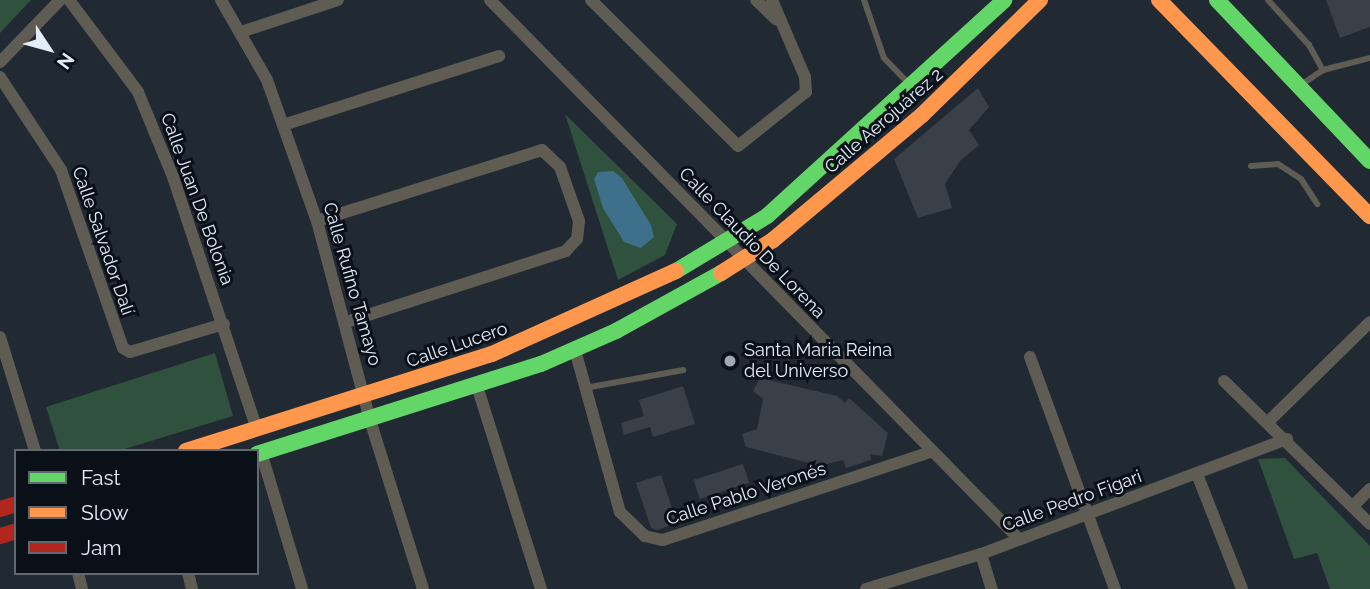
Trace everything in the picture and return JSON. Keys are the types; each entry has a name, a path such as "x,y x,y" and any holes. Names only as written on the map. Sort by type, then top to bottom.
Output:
{"street":[{"path":"0,62 60,0"},
{"name":"Calle Juan De Bolonia","path":"69,0 138,92 173,177 257,429"},
{"name":"Calle Rufino Tamayo","path":"221,0 241,32 284,125 317,221 370,420 423,589"},
{"path":"241,32 338,0"},
{"name":"Calle Claudio De Lorena","path":"490,0 931,453 1019,539"},
{"path":"591,0 738,146 800,99 807,87 772,0"},
{"path":"757,0 781,24"},
{"name":"Calle Aerojuárez 2","path":"743,259 773,240 922,115 1040,0"},
{"path":"1159,0 1370,216"},
{"path":"1217,0 1370,161"},
{"name":"Calle Aerojuárez 2","path":"728,242 795,194 912,88 1002,1"},
{"path":"284,125 499,56"},
{"name":"Calle Salvador Dalí","path":"0,76 61,170 123,348 130,352 223,324"},
{"path":"317,221 542,150 560,167 579,222 577,239 566,251 346,322"},
{"name":"Calle Lucero","path":"192,449 503,350 589,316 728,242"},
{"path":"302,589 259,453 477,386 575,350 660,309 743,259"},
{"path":"1269,421 1370,321"},
{"path":"0,337 34,449"},
{"name":"Calle Pablo Veronés","path":"575,350 620,512 638,531 663,540 931,453"},
{"path":"1030,357 1115,589"},
{"path":"1224,381 1269,421 1370,524"},
{"path":"477,386 541,589"},
{"name":"Calle Pedro Figari","path":"871,588 981,554 1287,439"},
{"path":"1197,474 1242,589"},
{"path":"1353,506 1370,489"},
{"path":"981,554 992,589"}],"lane":[{"path":"864,0 884,58 912,88"},
{"path":"1268,0 1309,45 1323,70"},
{"path":"1298,87 1323,70 1370,58"},
{"path":"1251,166 1278,164 1301,179 1317,204"},
{"path":"585,388 683,370"}],"green space":[{"path":"0,0 31,0 0,33"},
{"path":"565,114 677,224 665,255 618,280"},
{"path":"215,353 233,416 125,449 59,449 46,407"},
{"path":"1285,458 1370,546 1370,589 1330,589 1317,553 1294,559 1258,459"}],"water":[{"path":"613,171 622,178 651,225 654,237 641,248 624,242 603,208 594,179 598,172"}],"building":[{"path":"1326,0 1370,0 1370,27 1340,38"},
{"path":"978,88 989,107 969,130 979,145 960,161 945,184 952,208 918,218 894,159"},
{"path":"760,378 837,396 845,403 849,398 888,433 882,456 870,454 871,460 846,468 843,460 820,466 746,447 742,434 757,429 763,399 753,391"},
{"path":"683,386 695,424 653,437 650,427 624,435 621,423 644,416 639,400"},
{"path":"743,464 749,483 700,499 694,480"},
{"path":"661,475 677,523 657,530 651,528 636,483"}],"traffic: fast":[{"path":"676,271 767,216 1004,0"},
{"path":"1217,0 1370,161"},
{"path":"259,453 541,364 616,331 721,273"}],"traffic: slow":[{"path":"721,273 773,240 922,115 1040,0"},
{"path":"1159,0 1370,216"},
{"path":"192,449 492,354 676,271"}],"traffic: jam":[{"path":"0,509 14,505"},
{"path":"0,536 14,532"}],"place":[{"name":"Santa Maria Reina del Universo","path":"730,361"}]}
